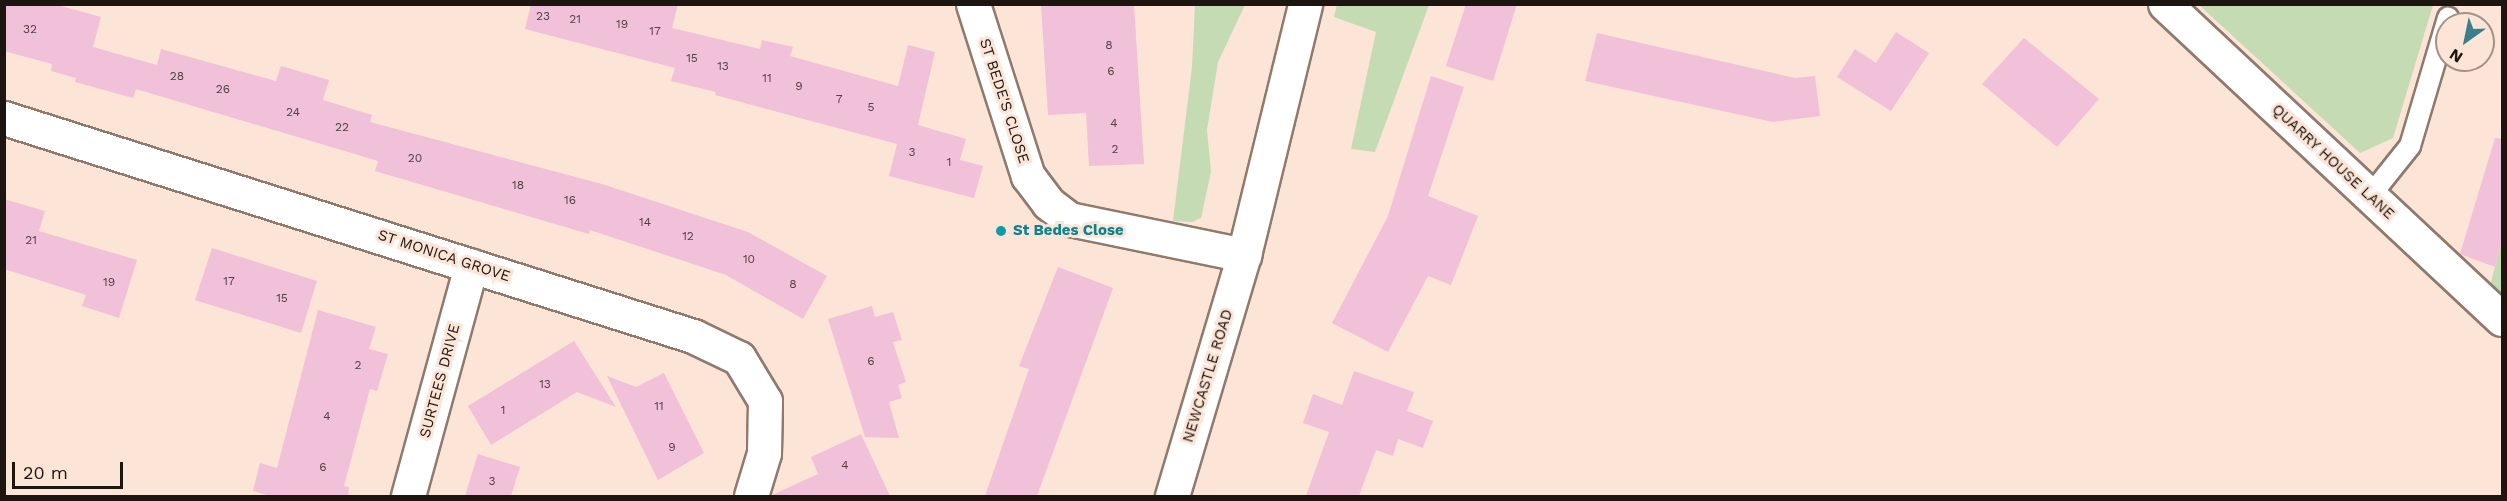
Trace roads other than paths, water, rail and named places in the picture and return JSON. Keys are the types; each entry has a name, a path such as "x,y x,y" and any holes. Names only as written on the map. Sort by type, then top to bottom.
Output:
{"main road":[{"name":"ST BEDE'S CLOSE","path":"973,4 1028,176 1048,203 1069,219 1244,255"},
{"name":"NEWCASTLE ROAD","path":"1172,496 1244,255 1289,82 1305,4"},
{"name":"QUARRY HOUSE LANE","path":"2165,4 2502,319"},
{"name":"ST MONICA GROVE","path":"4,118 693,336 740,358 765,401 764,453 751,496"},
{"name":"SURTEES DRIVE","path":"408,496 471,265"}],"lane":[{"path":"2370,196 2410,146 2435,62"}],"place":[{"name":"St Bedes Close","path":"1001,231"}]}
